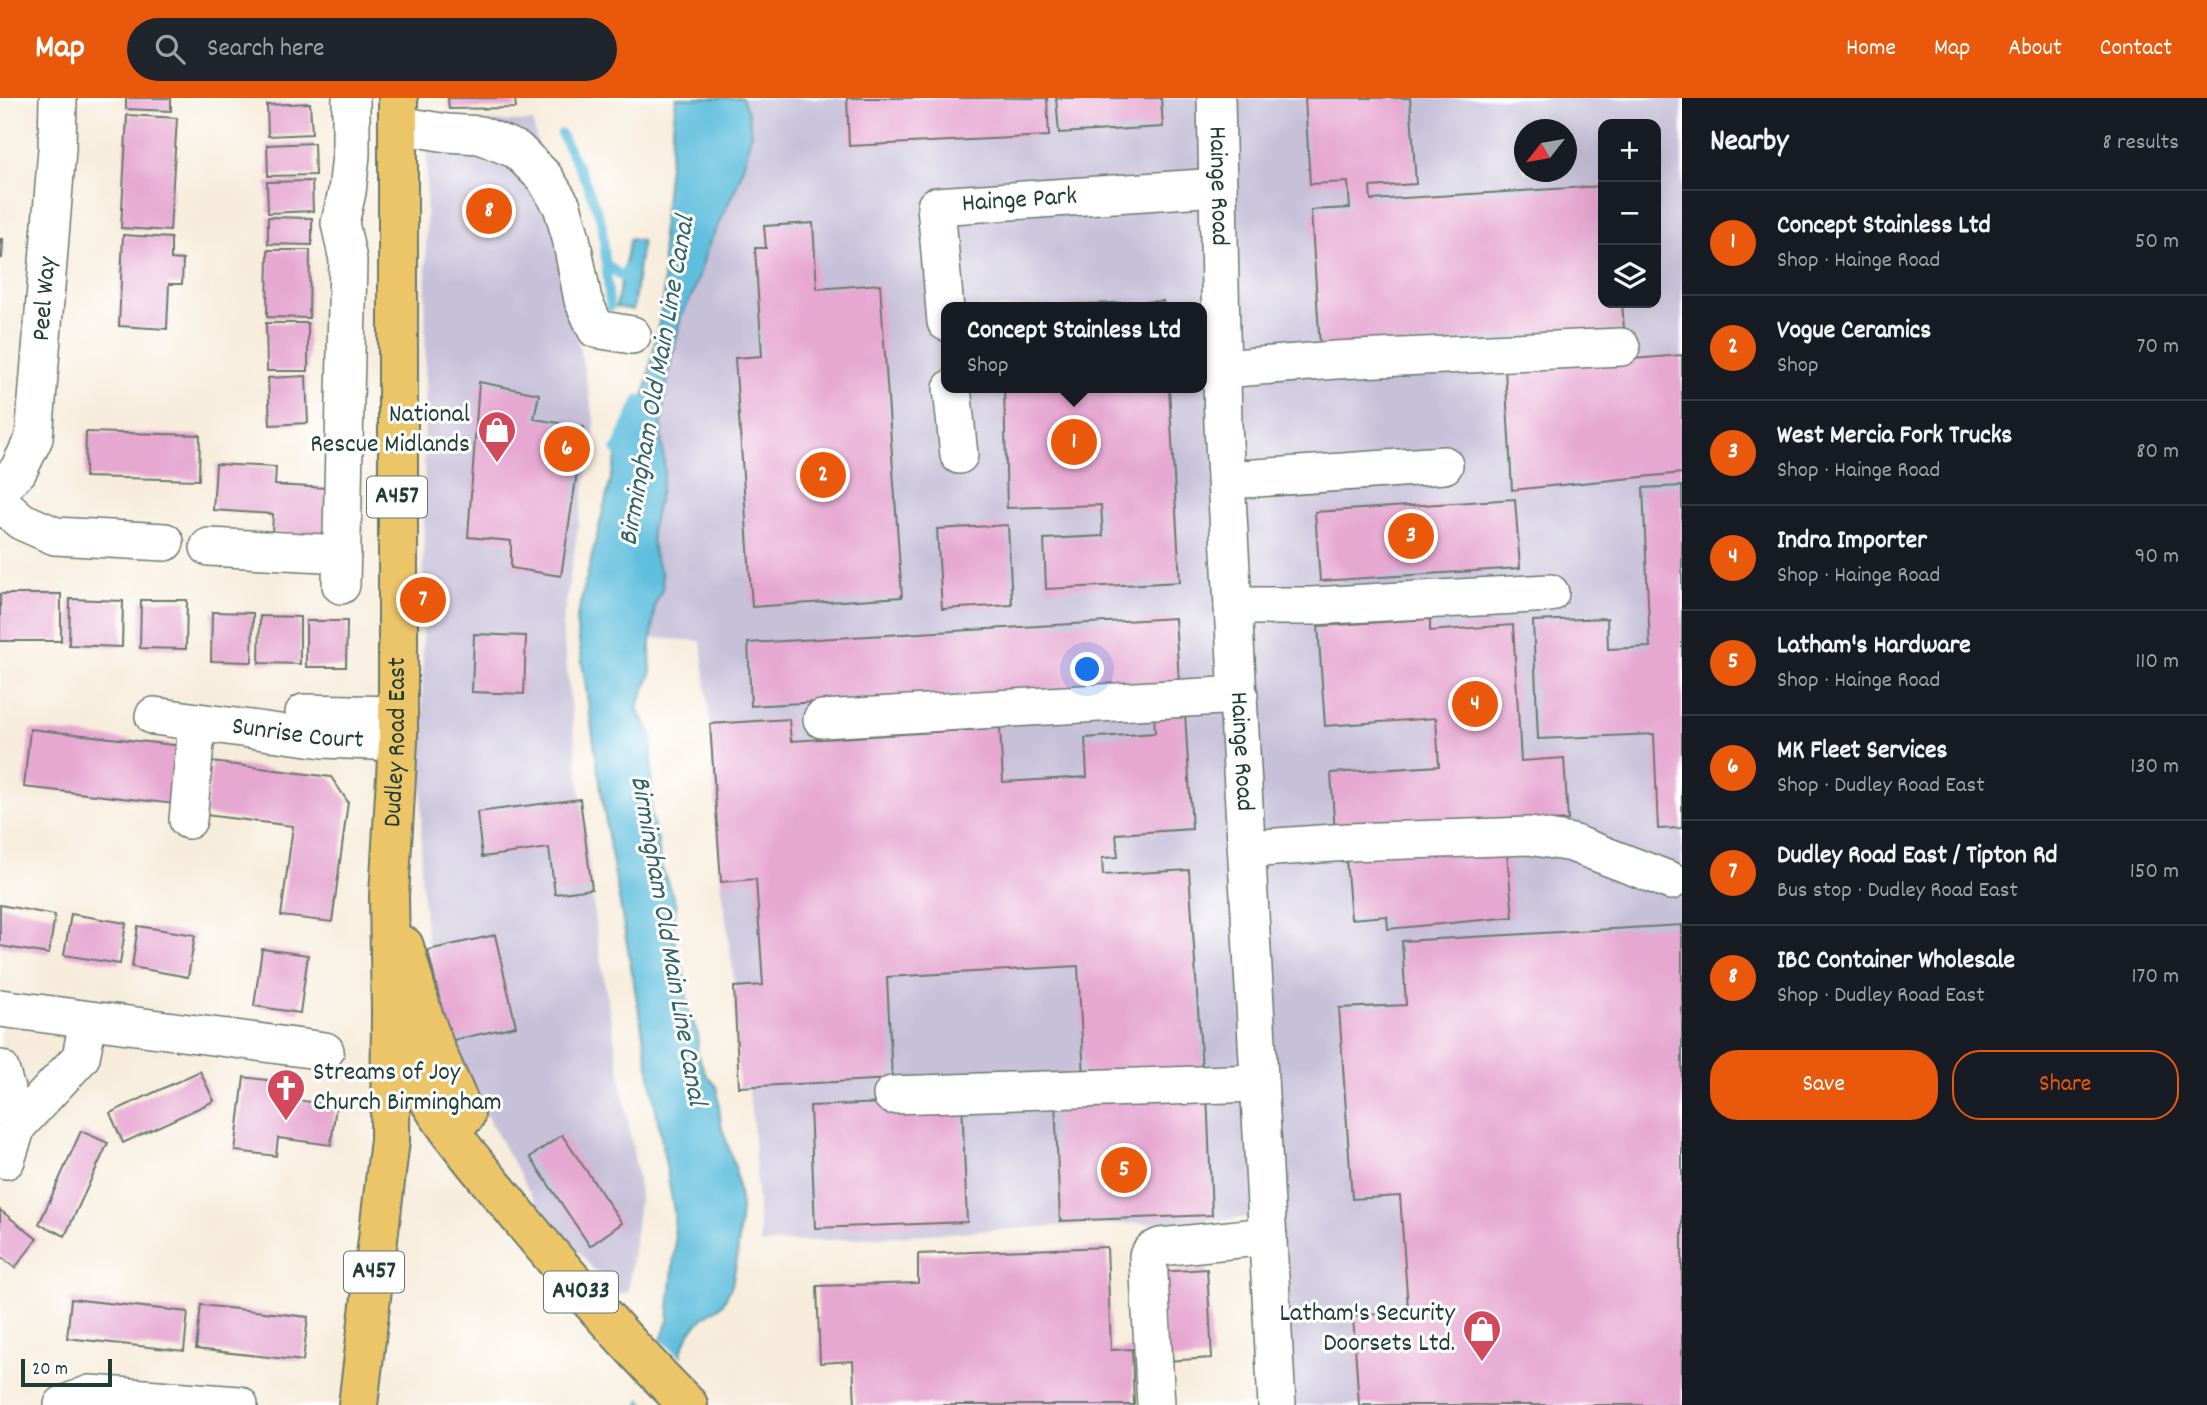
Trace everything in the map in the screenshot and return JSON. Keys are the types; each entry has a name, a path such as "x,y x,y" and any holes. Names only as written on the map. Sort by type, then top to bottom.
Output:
{"main road":[{"name":"Dudley Road East","path":"391,1012 390,897 398,728 398,112"},
{"name":"A4033","path":"390,897 423,1015 436,1051 470,1127 523,1223"},
{"name":"A4033","path":"391,1012 402,1050 444,1125 552,1259 641,1359 688,1405"},
{"name":"A457","path":"358,1405 390,1140 391,1012"},
{"path":"390,1140 404,1127 417,1123 430,1120 444,1125"}],"street":[{"name":"Peel Way","path":"0,488 18,471 34,438 57,149 58,98"},
{"path":"209,547 342,570 348,260 340,223 351,155 351,98"},
{"name":"Hainge Road","path":"1216,98 1227,480 1277,1405"},
{"path":"398,112 447,133 480,135 517,150 544,177 562,206 583,300 596,329 632,335"},
{"name":"Hainge Park","path":"944,302 936,205 1218,187"},
{"path":"348,260 397,262"},
{"path":"1222,369 1335,359 1620,347"},
{"path":"953,393 959,456"},
{"path":"1227,480 1444,465"},
{"path":"0,502 21,521 55,536 165,542"},
{"path":"1233,606 1312,606 1550,593"},
{"path":"822,719 1239,695"},
{"path":"198,712 314,715 398,728"},
{"name":"Sunrise Court","path":"154,716 198,712 188,820"},
{"path":"1247,849 1348,842 1531,836 1572,843 1671,881"},
{"path":"0,1008 325,1051"},
{"path":"6,1160 18,1126 81,1057 88,1021"},
{"path":"0,1069 18,1126"},
{"path":"892,1095 1259,1083"},
{"path":"1156,1405 1148,1256 1160,1247 1268,1236"},
{"path":"63,1405 90,1394 240,1405"}],"shaded area":[{"path":"713,98 1682,98 1682,1405 1277,1405 1266,1216 760,1244 753,1124 721,882 710,724 701,641 621,636"},
{"path":"427,120 533,122 595,423 562,626 597,937 640,1192 628,1293 614,1293 534,1200 466,1079 449,1041 428,950 421,877"}],"water":[{"name":"Birmingham Old Main Line Canal","path":"676,98 742,98 748,112 751,133 737,185 708,246 694,291 681,316 664,399 661,435 665,471 651,531 663,588 655,604 650,652 651,674 637,708 652,735 651,815 658,841 660,864 676,904 673,928 676,952 684,971 688,1009 698,1035 697,1052 705,1073 717,1088 721,1125 735,1167 741,1207 732,1285 722,1305 704,1317 689,1333 682,1349 669,1405 639,1405 668,1320 675,1246 674,1211 607,830 576,621 617,454 647,385 664,295 662,232"},
{"path":"630,239 642,241 633,310 616,307"}],"pier":[{"path":"658,1338 684,1359 673,1405 648,1405 638,1396"}],"building":[{"path":"126,98 171,98 171,111 126,109"},
{"path":"448,98 515,98 516,108 449,109"},
{"path":"847,98 1047,98 1049,136 849,146"},
{"path":"1056,98 1161,98 1163,127 1059,133"},
{"path":"1305,98 1410,98 1416,184 1370,187 1371,200 1598,186 1598,308 1622,308 1624,329 1320,348 1311,210 1350,208 1348,182 1310,184"},
{"path":"310,103 312,134 268,136 267,105"},
{"path":"127,115 177,118 170,231 121,228"},
{"path":"314,143 315,175 268,176 267,145"},
{"path":"312,181 313,211 268,213 267,182"},
{"path":"268,217 312,218 312,245 268,244"},
{"path":"813,223 817,289 880,284 902,597 752,607 735,358 762,356 755,248 766,248 764,226"},
{"path":"123,235 171,238 171,259 183,260 182,284 169,284 167,329 119,326"},
{"path":"0,239 3,239 2,258 0,258"},
{"path":"268,250 310,250 309,318 267,317"},
{"path":"266,323 308,323 308,371 267,371"},
{"path":"1682,355 1682,473 1512,490 1505,369"},
{"path":"306,376 308,423 270,425 268,378"},
{"path":"479,382 539,394 534,419 584,427 561,576 511,568 511,541 468,537"},
{"path":"1004,393 1169,393 1180,582 1046,589 1044,539 1103,536 1101,505 1007,508"},
{"path":"86,432 200,435 199,480 85,477"},
{"path":"216,464 276,467 275,485 327,488 324,535 272,532 273,514 213,510"},
{"path":"1682,486 1682,828 1658,829 1654,734 1538,739 1533,621 1607,618 1608,649 1650,647 1643,488"},
{"path":"1515,499 1520,568 1320,581 1315,512"},
{"path":"1008,525 1012,605 942,609 937,529"},
{"path":"0,594 61,594 61,641 0,641"},
{"path":"70,599 123,601 122,647 69,645"},
{"path":"141,600 187,600 186,649 140,648"},
{"path":"212,612 253,613 252,662 211,661"},
{"path":"260,616 300,617 300,664 259,663"},
{"path":"1175,618 1179,681 751,706 748,643"},
{"path":"1430,619 1430,631 1513,625 1521,761 1564,758 1568,820 1335,835 1331,773 1439,766 1436,718 1325,726 1318,626"},
{"path":"306,621 347,621 346,667 306,667"},
{"path":"474,634 526,636 524,694 472,692"},
{"path":"1185,713 1192,829 1116,834 1118,857 1102,858 1103,875 1189,870 1202,1070 1084,1077 1078,966 887,977 892,1079 739,1087 734,987 763,985 756,879 721,882 710,724 789,719 791,741 1000,728 1003,782 1087,777 1085,738 1155,733 1154,715"},
{"path":"30,729 182,746 175,804 24,787"},
{"path":"212,762 331,777 348,802 332,922 281,916 293,826 205,815"},
{"path":"580,799 592,889 555,894 549,848 482,857 477,812"},
{"path":"1506,844 1513,917 1388,929 1387,916 1351,919 1346,859"},
{"path":"0,905 55,915 49,954 0,946"},
{"path":"71,914 126,923 120,964 64,955"},
{"path":"1682,925 1682,1405 1359,1405 1353,1317 1408,1308 1400,1196 1352,1199 1339,1008 1406,1005 1402,941"},
{"path":"138,926 195,935 188,977 132,967"},
{"path":"495,935 516,1026 449,1041 428,950"},
{"path":"262,949 308,955 300,1013 254,1006"},
{"path":"200,1071 214,1101 123,1143 110,1113"},
{"name":"Streams of Joy Church Birmingham","path":"244,1077 289,1083 287,1099 336,1105 331,1145 278,1138 276,1156 235,1151"},
{"path":"1207,1093 1212,1215 1060,1221 1055,1099"},
{"path":"962,1100 967,1222 815,1228 810,1106"},
{"path":"81,1131 108,1143 65,1236 39,1224"},
{"path":"562,1135 622,1223 590,1246 530,1157"},
{"path":"0,1210 37,1239 15,1268 0,1256"},
{"path":"1107,1247 1111,1350 1132,1349 1134,1405 855,1405 853,1361 820,1363 817,1286 918,1283 918,1254"},
{"path":"1207,1269 1212,1358 1166,1361 1160,1272"},
{"path":"71,1299 188,1312 184,1351 67,1338"},
{"path":"201,1305 308,1317 303,1361 196,1349"}],"waterway":[{"path":"561,134 585,180 602,223 610,307"},
{"path":"607,264 622,277 628,267"},
{"name":"Birmingham Old Main Line Canal","path":"626,456 616,450 639,399"}],"place":[{"name":"IBC Container Wholesale","path":"489,211"},
{"name":"Concept Stainless Ltd","path":"1074,442"},
{"name":"MK Fleet Services","path":"567,449"},
{"name":"National Rescue Midlands","path":"497,464"},
{"name":"Vogue Ceramics","path":"823,475"},
{"name":"West Mercia Fork Trucks","path":"1411,536"},
{"name":"Dudley Road East / Tipton Rd","path":"423,600"},
{"name":"Indra Importer","path":"1475,704"},
{"name":"Streams of Joy Church Birmingham","path":"286,1122"},
{"name":"Latham's Hardware","path":"1124,1170"},
{"name":"Latham's Security Doorsets Ltd.","path":"1482,1363"}]}
